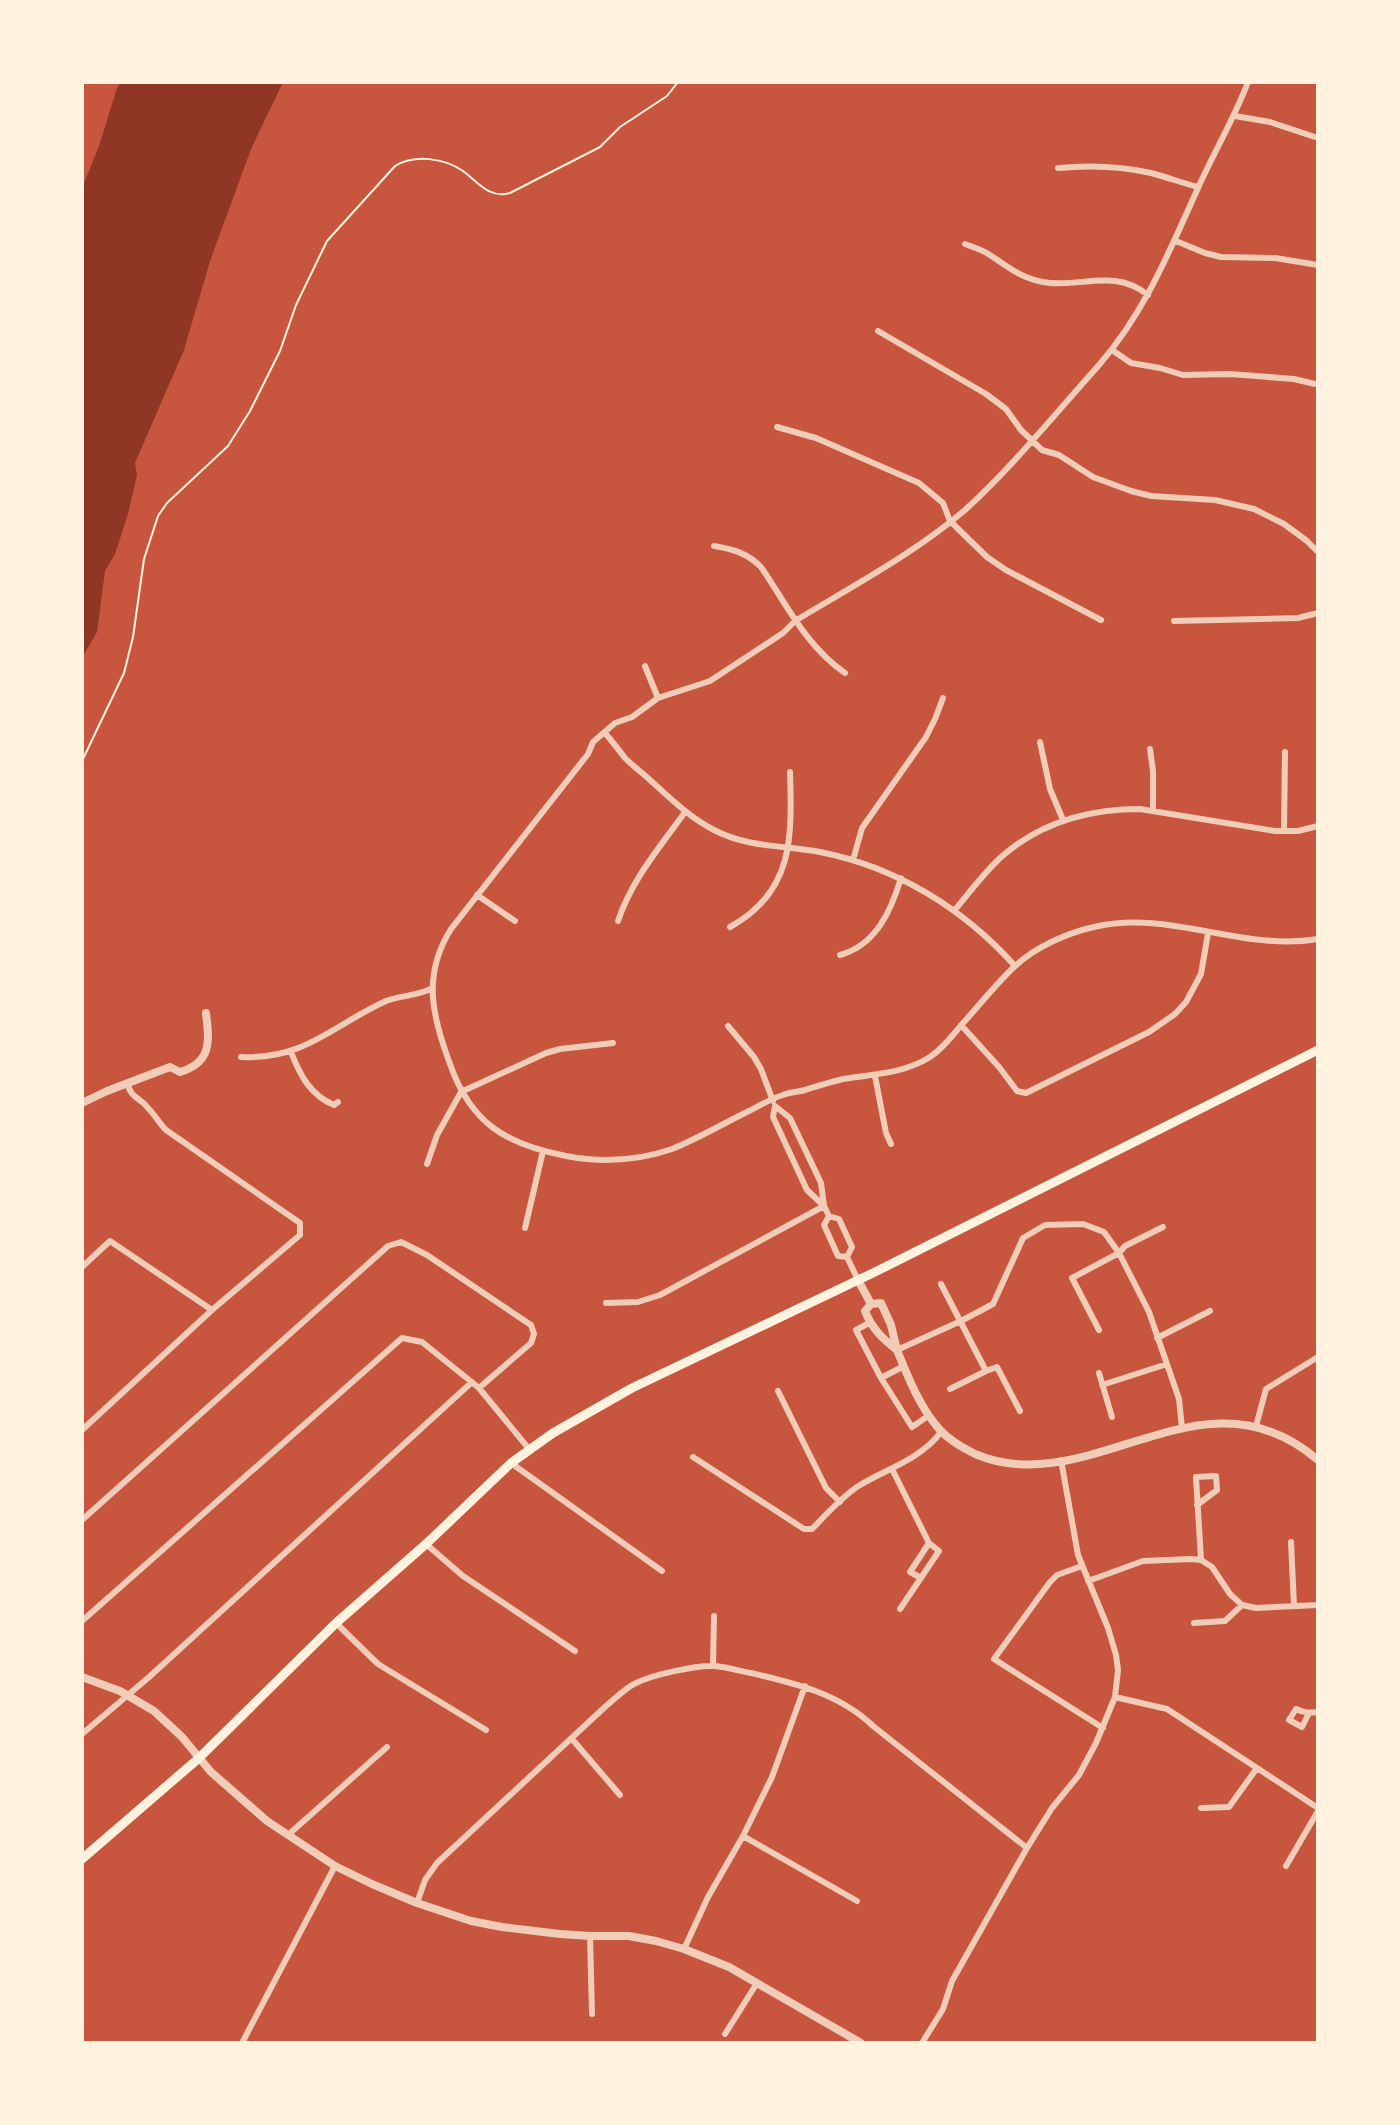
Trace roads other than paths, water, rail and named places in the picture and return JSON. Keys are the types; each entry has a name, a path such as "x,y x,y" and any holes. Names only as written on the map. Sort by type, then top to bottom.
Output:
{"main road":[{"path":"82,1859 199,1758 336,1623 529,1448 632,1388 858,1280 1318,1050"}],"street":[{"path":"1248,82 1235,116 1198,187 1148,295 1112,350 1031,440 979,496 912,549 795,621 783,633 710,681 658,698 632,717 615,723 593,743 588,754 443,942 437,956 432,988 439,1033 461,1091 483,1119 499,1132 528,1147 601,1161 620,1160 657,1154 774,1102 822,1084 897,1071 926,1059 946,1045 1015,966 1049,944 1095,926 1137,921 1159,922 1208,933 1270,942 1318,939"},
{"path":"1235,116 1269,122 1318,138"},
{"path":"1058,168 1086,165 1126,168 1198,187"},
{"path":"1175,241 1205,254 1221,257 1275,258 1318,265"},
{"path":"965,244 989,254 1013,272 1028,278 1051,283 1103,279 1131,286 1148,295"},
{"path":"878,331 986,394 1006,408 1021,429 1042,450 1059,454 1093,477 1151,496 1214,499 1254,509 1284,524 1317,549"},
{"path":"1112,350 1130,363 1183,374 1243,375 1294,379 1315,384"},
{"path":"777,427 816,438 919,483 943,503 950,521 1000,566 1101,620"},
{"path":"714,546 736,550 754,560 817,650 845,673"},
{"path":"1174,621 1298,618 1318,613"},
{"path":"645,666 658,698"},
{"path":"853,860 857,842 870,815 926,737 943,698"},
{"path":"605,733 626,759 685,812 714,830 761,846 788,846 853,860 901,878 954,911 1015,966"},
{"path":"1040,742 1051,789 1063,820"},
{"path":"1150,749 1153,810"},
{"path":"1284,752 1284,831"},
{"path":"730,927 752,914 768,897 781,875 788,846 790,772"},
{"path":"954,911 1000,858 1033,834 1063,820 1099,811 1119,808 1153,810 1284,831 1318,826"},
{"path":"618,920 630,889 685,812"},
{"path":"840,955 855,950 873,935 890,908 901,878"},
{"path":"477,895 515,921"},
{"path":"961,1025 1017,1091 1026,1093 1149,1032 1175,1014 1186,1002 1200,974 1208,933"},
{"path":"242,1057 274,1056 291,1052 383,1003 432,988"},
{"path":"82,1103 170,1066 180,1072 199,1062 209,1044 206,1013"},
{"path":"728,1026 754,1057 774,1102 790,1118 821,1183 824,1206 829,1216 839,1219 852,1247 847,1257"},
{"path":"428,1164 438,1135 461,1091 546,1053 613,1043"},
{"path":"291,1052 310,1089 327,1102 334,1105 338,1102"},
{"path":"875,1076 886,1133 891,1144"},
{"path":"82,1430 212,1310 300,1235 300,1223 166,1130 155,1119 147,1105 131,1095 127,1083"},
{"path":"774,1102 773,1117 807,1190 824,1206"},
{"path":"525,1228 544,1151"},
{"path":"606,1303 638,1302 660,1295 824,1206"},
{"path":"829,1216 824,1225 838,1256 847,1257"},
{"path":"897,1350 993,1304 1023,1238 1045,1225 1083,1224 1104,1232 1119,1253 1149,1312 1179,1399 1182,1428"},
{"path":"1099,1330 1072,1278 1163,1227"},
{"path":"82,1267 110,1241 212,1310"},
{"path":"82,1520 388,1246 401,1242 427,1255 531,1325 534,1334 531,1343 480,1388"},
{"path":"847,1257 871,1304"},
{"path":"941,1284 986,1371"},
{"path":"897,1350 869,1323 865,1311 871,1304 881,1303 891,1325 897,1350 928,1416 942,1432 967,1450 1007,1464 1026,1466 1061,1460 1182,1428 1213,1424 1256,1426 1279,1435 1318,1460"},
{"path":"1157,1338 1210,1311"},
{"path":"869,1323 856,1330 881,1378 912,1427 928,1416"},
{"path":"82,1621 402,1338 422,1342 480,1388 529,1448"},
{"path":"1256,1426 1266,1389 1318,1357"},
{"path":"1102,1385 1167,1364"},
{"path":"881,1378 904,1366"},
{"path":"950,1389 998,1367 1020,1411"},
{"path":"1099,1373 1112,1417"},
{"path":"82,1734 472,1382"},
{"path":"778,1391 826,1488 840,1502"},
{"path":"693,1457 804,1529 811,1530 857,1486 892,1469 934,1442 942,1432"},
{"path":"922,2043 943,2009 952,1981 1027,1848 1052,1808 1079,1775 1115,1697 1118,1670 1116,1655 1108,1628 1082,1566 1061,1460"},
{"path":"511,1463 662,1571"},
{"path":"892,1469 929,1543 939,1551 900,1609"},
{"path":"1197,1505 1217,1489 1216,1476 1196,1477 1197,1505 1201,1560"},
{"path":"1291,1542 1294,1606"},
{"path":"921,1578 911,1572 929,1543"},
{"path":"426,1544 463,1576 575,1651"},
{"path":"1088,1581 1143,1561 1201,1560 1212,1567 1230,1594 1242,1605 1256,1608 1318,1605"},
{"path":"1082,1566 1057,1575 1050,1582 994,1659 1103,1728"},
{"path":"1194,1623 1225,1621 1242,1605"},
{"path":"713,1666 714,1616"},
{"path":"336,1623 378,1664 486,1730"},
{"path":"417,1903 425,1880 437,1863 606,1706 634,1684 649,1678 713,1666 805,1686 845,1704 1027,1848"},
{"path":"82,1677 128,1695 154,1711 169,1723 237,1797 335,1866 417,1903 481,1923 590,1936 629,1936 684,1949 729,1967 861,2043"},
{"path":"684,1949 708,1897 743,1836 772,1777 805,1686"},
{"path":"1115,1697 1167,1709 1318,1810 1286,1866"},
{"path":"1309,1713 1318,1712"},
{"path":"572,1739 620,1795"},
{"path":"288,1835 387,1747"},
{"path":"1201,1808 1229,1807 1257,1768"},
{"path":"743,1836 857,1901"},
{"path":"242,2043 335,1866"},
{"path":"590,1936 592,2014"},
{"path":"725,2034 757,1983"}]}
